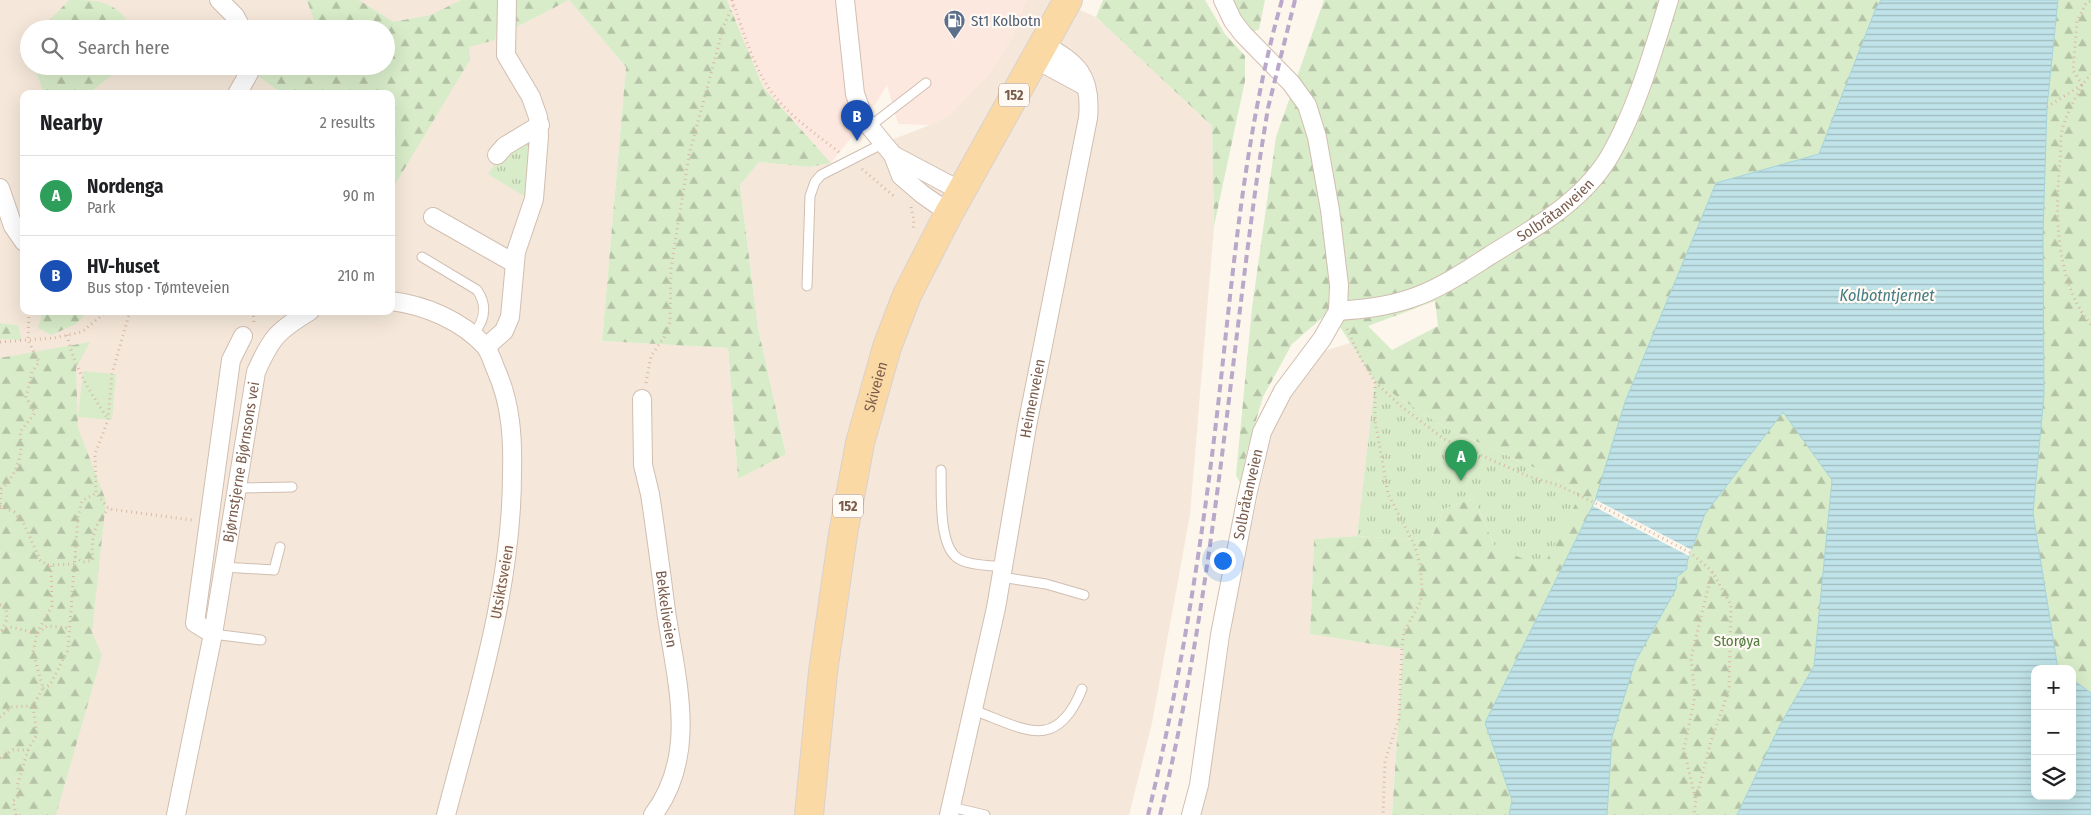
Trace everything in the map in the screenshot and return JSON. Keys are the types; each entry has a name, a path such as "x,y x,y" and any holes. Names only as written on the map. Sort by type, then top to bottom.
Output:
{"main road":[{"name":"Skiveien","path":"809,815 823,672 843,534 860,443 877,381 897,320 955,202 1068,0"}],"street":[{"path":"219,0 237,20"},
{"path":"395,302 435,312 486,347 498,338 507,325 514,263 534,199 540,125 531,97 506,55 507,0"},
{"path":"845,0 855,94 859,109 869,127 888,150 902,176 922,194 955,202"},
{"name":"Solbråtanveien","path":"1191,815 1200,776 1220,635 1247,496 1262,432 1283,391 1322,339 1338,311 1339,285 1330,210 1317,137 1307,105 1291,83 1243,34 1233,21 1223,0"},
{"name":"Solbråtanveien","path":"1338,311 1381,308 1411,299 1450,281 1549,219 1582,191 1611,154 1631,110 1650,60 1668,0"},
{"name":"Heimenveien","path":"950,811 996,608 1027,426 1087,128 1089,107 1085,86 1039,51"},
{"path":"239,90 247,75"},
{"path":"497,156 505,146 540,125"},
{"path":"888,150 955,202"},
{"path":"0,188 13,226 20,236"},
{"path":"433,217 514,263"},
{"name":"Bjørnstjerne Bjørnsons vei","path":"176,815 213,634 253,388 268,344 284,326 303,315"},
{"name":"Bjørnstjerne Bjørnsons vei","path":"213,634 195,623 231,360 249,332"},
{"name":"Utsiktsveien","path":"446,815 503,587 511,529 512,452 508,406 500,379 486,347"},
{"name":"Bekkeliveien","path":"642,399 643,466 650,494 678,688 681,742 676,770 666,794 653,815"}],"lane":[{"path":"869,127 926,84"},
{"path":"807,286 810,196 821,174 850,159 888,150"},
{"path":"422,257 477,290 481,296 484,313 478,328 472,336"},
{"path":"941,470 944,525 951,553 962,561 1084,595"},
{"path":"236,488 292,487"},
{"path":"224,567 274,570 280,547"},
{"path":"213,634 261,640"},
{"path":"973,710 1026,729 1043,732 1052,730 1068,716 1082,689"},
{"name":"Heimenveien","path":"950,811 985,815"}],"path":[{"path":"732,0 760,71 775,98 794,116 898,199"},
{"path":"2082,85 2073,70 2077,22 2086,4 2091,1"},
{"path":"642,399 651,356 665,336 670,322 671,268 690,155 724,25 734,5"},
{"path":"2091,74 2082,85 2063,127 2056,201 2060,239 2067,276 2082,314 2091,325"},
{"path":"2047,107 2082,85"},
{"path":"905,203 912,208 913,233"},
{"path":"1338,311 1361,359 1375,382 1402,408 1444,439 1530,477 1558,485 1595,503 1690,553 1712,571 1731,605 1729,690 1711,741 1696,799 1694,815"},
{"path":"29,315 28,340 39,362 32,372 26,397 35,413 20,432 23,448 11,481 1,489 0,508 14,512 24,524 40,560 47,565 74,564"},
{"path":"0,342 82,332 102,315"},
{"path":"129,315 112,374 108,420 95,454 96,493 109,509 176,518"},
{"path":"249,332 252,315"},
{"path":"67,335 71,355 82,380 108,420"},
{"path":"1375,382 1374,420 1388,494 1414,544 1420,564 1422,586 1421,601 1404,632 1399,719 1386,760 1383,779 1383,815"},
{"path":"16,815 13,801 20,795 16,786 28,750 37,734 33,706 44,688 50,685 68,650 74,564 82,501 96,493"},
{"path":"75,557 82,562 93,560 93,536 101,517 109,509"},
{"path":"44,688 33,652 38,633 52,606 51,565"},
{"path":"1696,799 1684,749 1695,696 1691,658 1712,571"},
{"path":"0,605 6,606 7,619 1,633"},
{"path":"1,633 10,626 38,633"},
{"path":"38,633 47,626 69,628"},
{"path":"0,717 12,707 33,706"},
{"path":"0,758 13,750 28,750"}],"shaded area":[{"path":"0,0 513,0 515,28 569,0 626,67 602,341 728,348 738,479 786,453 758,328 740,185 759,162 809,167 831,163 930,125 1025,0 1058,0 1096,17 1212,126 1214,226 1190,515 1152,723 1129,815 0,815 0,339 21,340 18,325 0,323"},
{"path":"727,0 1027,0 1013,36 991,72 949,116 930,125 898,124 887,85 865,121 831,163 763,87"},
{"path":"1350,343 1375,382 1357,536 1314,539 1310,634 1403,649 1392,815 1199,815 1219,711 1238,586 1275,418 1293,382 1324,351"}],"green space":[{"path":"69,0 90,0 113,7 127,20 50,20"},
{"path":"307,0 359,0 390,20 314,20"},
{"path":"461,0 498,0 500,10 495,40 469,47 470,60 395,184 395,90 278,90 257,75 395,75 395,22 431,15"},
{"path":"513,0 569,0 515,28"},
{"path":"569,0 727,0 763,87 831,163 809,167 759,162 740,185 758,328 786,454 738,479 728,348 602,341 626,67"},
{"path":"1103,0 1205,0 1225,34 1245,56 1245,81 1214,226 1212,126 1096,17"},
{"path":"1233,0 1265,0 1259,29 1253,32 1241,18"},
{"path":"1324,0 1881,0 1876,8 1819,154 1716,183 1625,402 1595,501 1485,723 1512,800 1509,815 1392,815 1403,649 1310,634 1314,539 1357,536 1430,541 1444,509 1474,498 1495,547 1581,493 1535,468 1442,426 1375,382 1330,311 1292,344 1263,397 1246,454 1241,485 1236,475 1252,308 1276,137","holes":["1435,301 1438,326 1392,350 1368,326"]},
{"path":"2058,0 2091,0 2091,693 2076,682 2076,665 2057,665 2033,513 2044,395 2043,234 2047,107"},
{"path":"37,75 112,75 93,90 43,90"},
{"path":"533,134 529,199 488,174 498,160"},
{"path":"42,315 84,315 76,324 51,335 38,328"},
{"path":"0,323 18,325 22,340 0,339"},
{"path":"90,342 76,368 78,428 106,501 92,632 102,655 56,815 0,815 0,358"},
{"path":"83,371 116,374 112,420 78,417"},
{"path":"1375,382 1442,426 1535,468 1581,493 1543,567 1495,547 1474,498 1444,509 1430,541 1357,536"},
{"name":"Storøya","path":"1783,412 1832,480 1814,666 1780,725 1737,815 1607,815 1612,737 1635,662 1676,589 1677,577 1687,569 1687,562 1705,514"}],"water":[{"name":"Kolbotntjernet","path":"1881,0 2058,0 2047,107 2043,234 2044,395 2033,513 2057,665 2031,665 2031,800 2076,800 2076,682 2091,693 2091,815 1737,815 1780,725 1814,666 1832,480 1783,412 1705,514 1687,562 1687,569 1677,577 1676,589 1635,662 1612,737 1607,815 1509,815 1512,800 1485,723 1595,501 1625,402 1716,183 1819,154 1876,8"}],"pier":[{"path":"1596,500 1692,550 1689,556 1593,506"}],"railway":[{"path":"1148,815 1171,712 1198,555 1213,450 1242,197 1250,147 1269,49 1282,0"},
{"path":"1160,815 1178,735 1206,572 1248,246 1268,108 1295,0"}],"place":[{"name":"St1 Kolbotn","path":"955,40"},
{"name":"HV-huset","path":"857,141"},
{"name":"Nordenga","path":"1461,481"}]}
